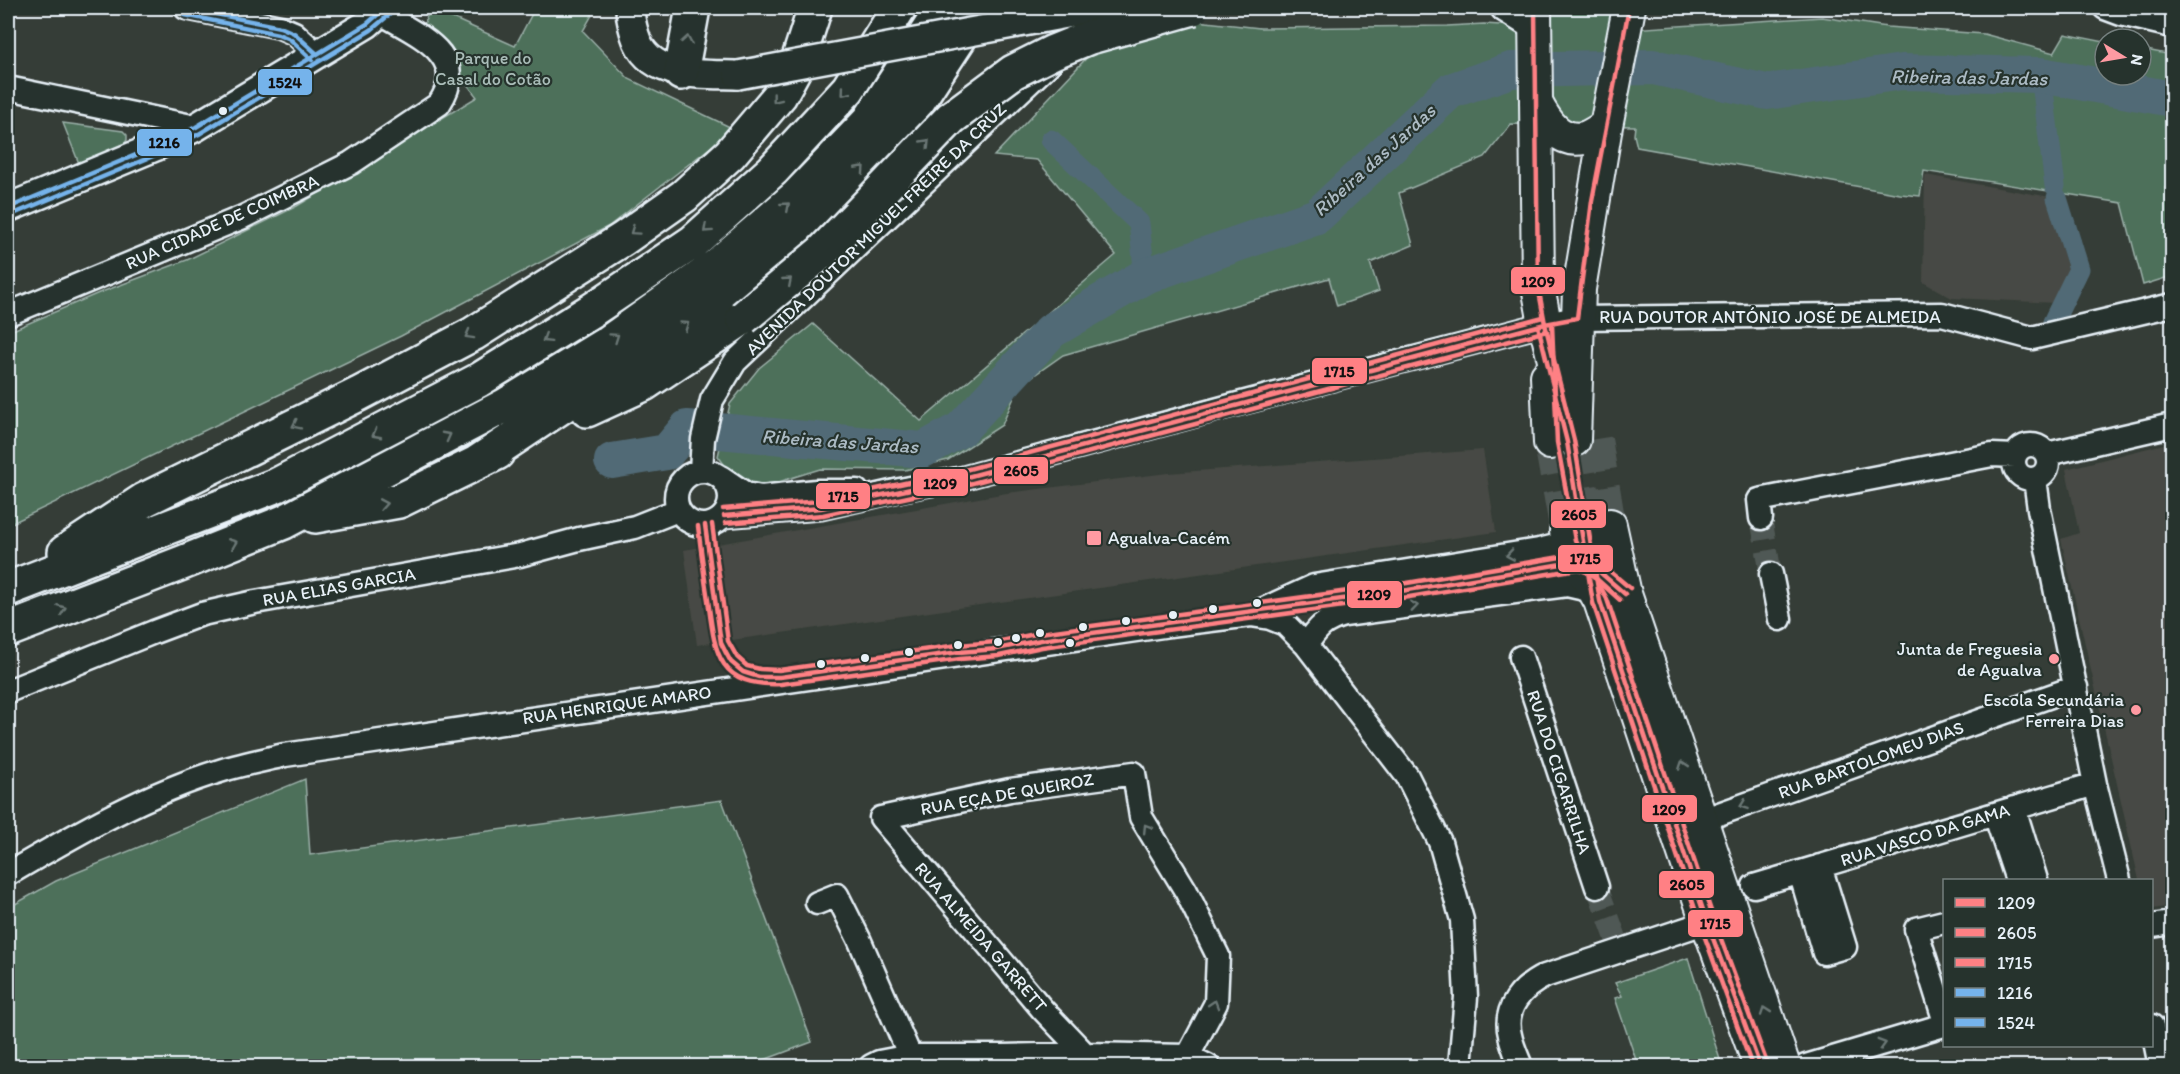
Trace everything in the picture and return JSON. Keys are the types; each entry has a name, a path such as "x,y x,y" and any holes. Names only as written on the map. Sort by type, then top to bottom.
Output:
{"highway":[{"path":"681,73 693,8"},
{"path":"9,588 144,500 473,334 623,239 684,196 730,154 780,95 797,64 814,8"},
{"path":"9,588 277,485 479,380 592,310 693,242 773,170 848,89 899,8"},
{"path":"8,630 284,522 506,405 609,342 716,266 797,196 869,121 943,8"},
{"path":"478,462 734,292 826,208 907,118 979,8"},
{"path":"284,522 399,501 644,384 743,318 822,252 951,118 1012,72 1090,36 1193,8"}],"main road":[{"path":"1535,17 1538,286 1545,324 1574,440 1579,289 1606,126 1627,20"},
{"path":"1536,104 1546,122 1558,133 1572,138 1586,138 1606,126"},
{"path":"1545,324 1550,443"},
{"path":"1577,332 1596,439"},
{"path":"1610,525 1612,597 1686,855 1707,922 1769,1065"},
{"path":"1567,537 1612,597 1702,820 1769,1065"}],"street":[{"path":"186,8 280,27 294,33 317,54"},
{"path":"630,8 630,17 637,40 645,54 658,65 681,73 738,75 1099,8"},
{"name":"AVENIDA DOUTOR MIGUEL FREIRE DA CRUZ","path":"708,469 703,439 712,400 735,362 1062,51 1091,8"},
{"path":"1505,8 1535,17"},
{"path":"2105,8 2172,26"},
{"path":"8,208 196,127 367,24 383,10"},
{"name":"RUA CIDADE DE COIMBRA","path":"8,314 243,217 351,163 439,104 447,92 451,74 444,55 383,10"},
{"path":"8,88 196,127"},
{"name":"RUA DOUTOR ANTÓNIO JOSÉ DE ALMEIDA","path":"1545,324 1577,332 1942,314 2032,338 2172,305"},
{"path":"724,516 821,508 963,478 1545,324"},
{"path":"2047,454 2172,426"},
{"path":"2028,444 2038,446 2047,454 2049,466 2035,479 2023,478 2018,474 2015,468 2015,456 2028,444"},
{"path":"1761,518 1759,500 1992,455 2015,456"},
{"path":"708,469 728,486 729,507 724,516 715,523 694,524 678,510 675,500 677,489 682,480 691,473 708,469 746,494 761,497 816,491 892,492"},
{"path":"2035,479 2038,509 2096,784 2119,879"},
{"name":"RUA ELIAS GARCIA","path":"8,691 202,614 255,602 520,555 635,527 678,510"},
{"path":"1251,615 1314,586 1539,550 1567,537"},
{"path":"1771,574 1780,619"},
{"path":"1306,645 1320,626 1329,619 1344,615 1567,585 1612,597"},
{"path":"1251,615 1270,618 1285,624 1306,645 1407,776 1440,842 1462,920 1466,997 1460,1066"},
{"name":"RUA HENRIQUE AMARO","path":"8,874 102,820 152,797 222,771 285,755 997,649 1251,615"},
{"name":"RUA DO CIGARRILHA","path":"1521,657 1597,887"},
{"name":"RUA BARTOLOMEU DIAS","path":"1702,820 2076,687"},
{"name":"RUA EÇA DE QUEIROZ","path":"881,818 1010,790 1134,773 1141,818 1186,891 1218,956 1216,1004 1188,1056"},
{"name":"RUA VASCO DA GAMA","path":"1754,886 2096,784"},
{"path":"2004,811 2017,879"},
{"path":"2004,811 2036,879"},
{"name":"RUA ALMEIDA GARRETT","path":"881,818 1043,1010 1085,1054"},
{"path":"1686,855 1702,820"},
{"path":"817,903 837,895 859,939 910,1056"},
{"path":"1521,1066 1509,1035 1508,1024 1516,998 1533,982 1617,945 1707,922"},
{"path":"1943,922 1916,929 1943,1016"},
{"path":"2153,926 2172,923"},
{"path":"1806,1066 1943,1025"},
{"path":"2153,1035 2160,1066"},
{"path":"871,1066 879,1062 910,1056 1085,1054 1188,1056 1208,1066"}],"shaded area":[{"path":"1925,175 2050,197 2050,210 2070,275 2068,284 2056,303 1952,298 1923,282"},
{"name":"Escola Secundária Ferreira Dias","path":"2172,442 2172,906 2153,909 2153,879 2139,879 2061,539 2079,533 2066,469"},
{"path":"1483,450 1496,532 697,645 684,550 1007,493 1168,473"}],"green space":[{"name":"Parque do Casal do Cotão","path":"430,8 515,46 535,8 596,8 583,31 629,79 734,129 609,226 401,336 8,525 8,332 99,293 187,260 297,206 477,97 423,27"},
{"path":"1547,8 1615,8 1614,30 1822,17 1887,27 1984,34 2054,53 2065,34 2093,40 2093,87 2153,87 2153,51 2172,55 2172,185 2165,188 2172,213 2172,276 2143,285 2122,203 1924,171 1920,196 1900,194 1637,147 1634,135 1635,126 1511,124 1485,157 1399,193 1413,245 1370,263 1379,291 1337,306 1329,278 1063,355 1019,386 1002,425 948,460 905,470 820,469 756,489 735,479 718,456 730,404 759,368 813,324 921,421 1116,255 1037,160 994,156 1111,32 1188,20 1260,28 1484,24 1547,28"},
{"path":"63,123 123,131 127,135 127,140 122,147 80,166"},
{"path":"305,779 310,855 722,800 812,1042 748,1066 8,1066 8,908 56,881"},
{"path":"1688,958 1722,1066 1638,1066 1615,998 1622,996 1615,983"}],"waterway":[{"name":"Ribeira das Jardas","path":"612,461 667,452 687,428 923,450 961,429 1051,331 1145,276 1317,216 1450,91 1511,70 1653,67 1767,92 1902,72 2041,75 2172,99"},
{"path":"2041,75 2055,186"},
{"path":"1051,140 1139,223 1145,276"},
{"path":"2053,322 2079,269 2057,198"}],"tunnel":[{"path":"1596,439 1610,525"},
{"path":"1574,440 1588,528"},
{"path":"1550,443 1566,531"},
{"path":"1761,518 1771,574"},
{"path":"1597,887 1616,938"}],"transit line":[{"name":"1216","path":"186,8 280,27 294,33 317,54"},
{"name":"1216","path":"8,208 155,147 196,127 367,24 385,8"},
{"name":"1209","path":"1535,8 1538,286 1545,324 1574,440 1600,601 1707,922 1760,1066"},
{"name":"1209","path":"1577,318 1592,201 1629,8"},
{"name":"1524","path":"11,215 158,154 199,134 371,30 390,14"},
{"name":"1524","path":"185,15 278,34 290,39 312,60"},
{"name":"1715","path":"723,509 820,501 961,471 1543,317"},
{"name":"1209","path":"724,516 821,508 963,478 1545,324 1577,318"},
{"name":"1715","path":"1552,324 1557,442 1575,540 1607,599 1714,920 1767,1063"},
{"name":"2605","path":"1538,326 1567,442 1593,603 1700,924 1752,1066"},
{"name":"2605","path":"725,523 823,515 965,485 1547,331"},
{"name":"1715","path":"712,524 728,641 737,657 747,666 760,669 779,670 958,645 996,642 1040,633 1407,583 1578,554 1599,562 1630,588"},
{"name":"1209","path":"705,525 721,643 731,662 743,672 759,677 780,677 959,652 997,649 1041,640 1408,590 1579,561 1595,568 1625,594"},
{"name":"2605","path":"698,526 717,651 723,663 732,673 744,680 760,683 781,684 960,659 999,656 1042,647 1409,597 1578,569 1591,574 1620,600"}],"place":[{"name":"Agualva-Cacém","path":"1094,538"},
{"name":"Junta de Freguesia de Agualva","path":"2054,659"},
{"name":"Escola Secundária Ferreira Dias","path":"2136,710"}]}
